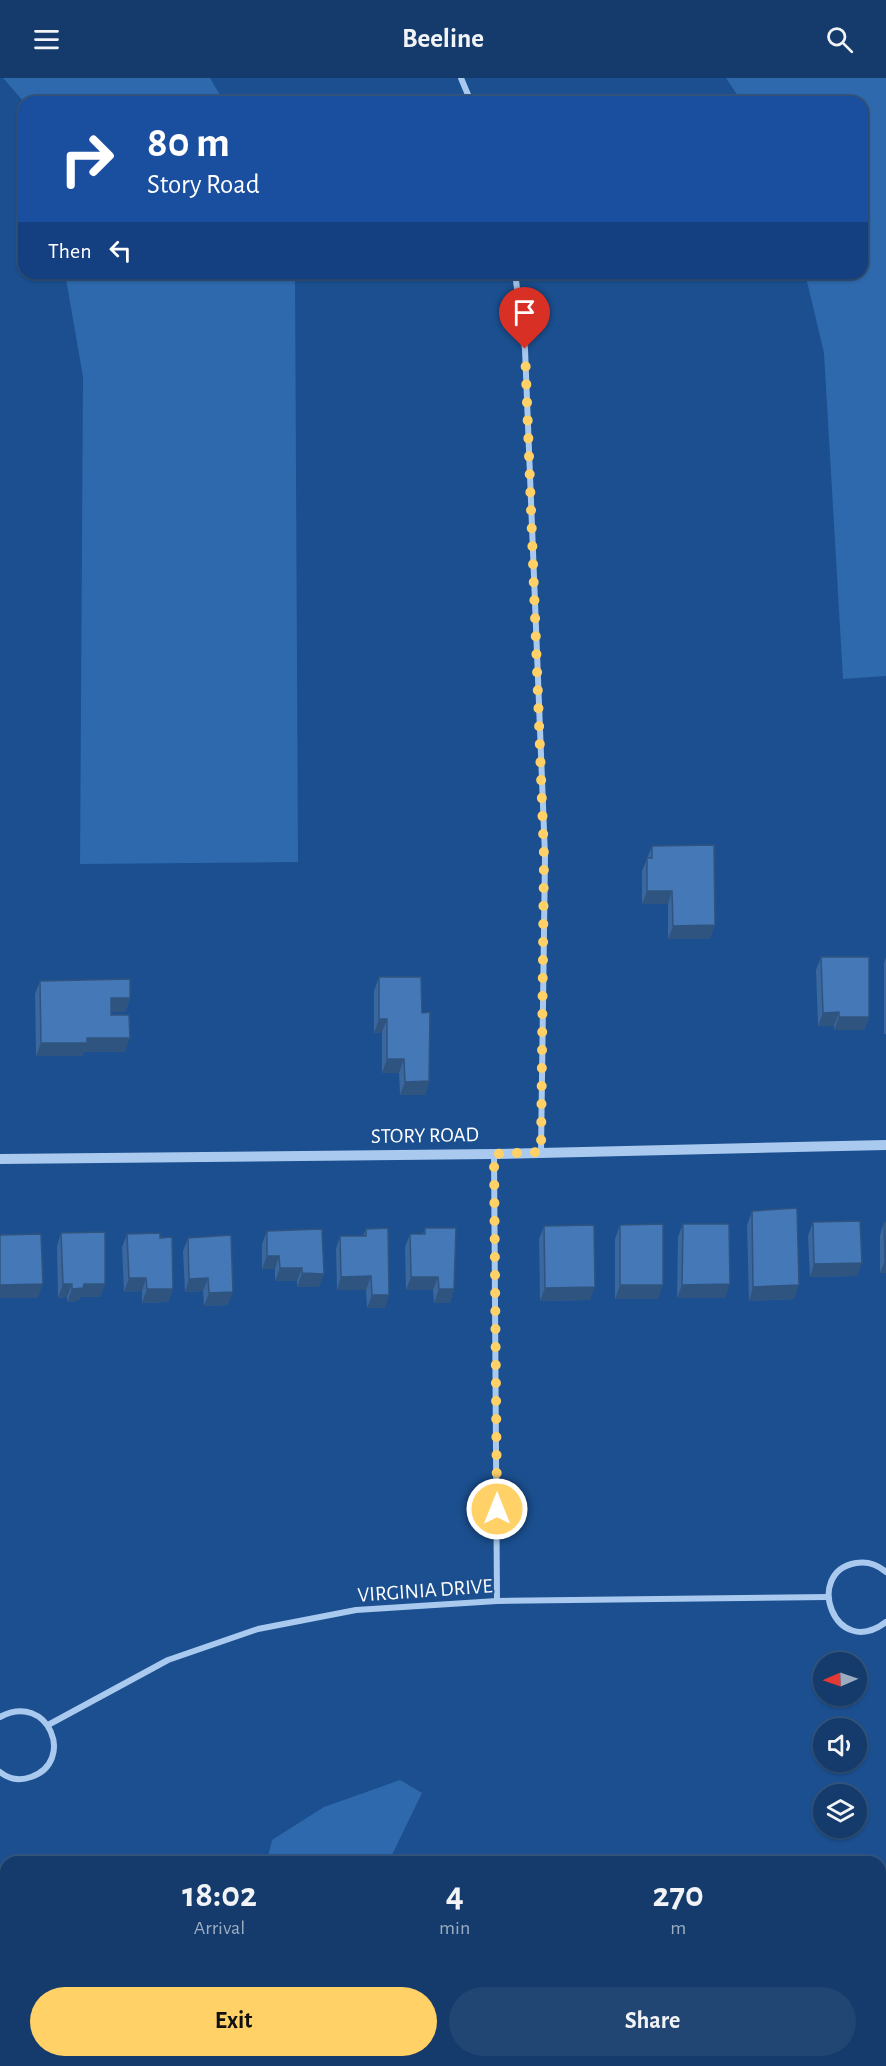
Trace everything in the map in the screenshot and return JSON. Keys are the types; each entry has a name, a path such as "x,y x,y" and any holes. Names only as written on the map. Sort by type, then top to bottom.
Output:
{"street":[{"path":"461,78 468,96"},
{"path":"516,279 525,349 544,856 541,1152"},
{"name":"STORY ROAD","path":"0,1159 494,1154 886,1145"},
{"path":"494,1154 498,1601"},
{"path":"886,1572 874,1564 853,1563 835,1576 828,1597 830,1609 845,1627 855,1631 867,1631 879,1628 886,1622"},
{"name":"VIRGINIA DRIVE","path":"48,1725 168,1660 258,1629 356,1610 498,1601 828,1597"},
{"path":"0,1717 9,1712 30,1712 48,1725 53,1736 54,1747 45,1768 36,1775 25,1779 14,1779 0,1772"}],"shaded area":[{"path":"3,78 210,78 220,96 19,96"},
{"path":"726,78 886,78 886,676 843,679 824,353 806,279 868,279 868,96 738,96"},
{"path":"66,279 295,279 298,862 80,864 83,377"},
{"path":"400,1780 422,1793 391,1856 268,1856 272,1840 324,1807"}],"building":[{"path":"714,845 715,925 673,926 672,891 647,891 647,858 652,858 652,846"},
{"path":"821,957 869,957 869,1017 839,1017 839,1012 823,1013"},
{"path":"379,977 421,977 422,1013 430,1012 429,1081 405,1082 404,1059 387,1059 387,1019 379,1019"},
{"path":"130,979 130,998 111,998 111,1015 129,1015 130,1038 87,1038 87,1043 41,1043 40,981"},
{"path":"797,1208 799,1285 753,1287 752,1211"},
{"path":"860,1221 862,1263 814,1264 813,1222"},
{"path":"884,1222 886,1222 886,1260 885,1260"},
{"path":"663,1224 663,1285 620,1285 620,1225"},
{"path":"683,1224 729,1224 730,1284 682,1285"},
{"path":"594,1225 595,1287 545,1288 544,1226"},
{"path":"388,1228 389,1295 372,1295 371,1276 341,1277 340,1236 366,1236 366,1229"},
{"path":"425,1228 456,1228 454,1289 439,1289 438,1277 411,1277 410,1234 425,1234"},
{"path":"322,1229 324,1274 302,1273 302,1268 280,1268 279,1256 267,1256 267,1231"},
{"path":"105,1232 105,1284 84,1284 83,1288 72,1289 72,1284 63,1284 61,1233"},
{"path":"160,1233 160,1238 172,1237 173,1289 147,1289 146,1278 129,1278 127,1234"},
{"path":"41,1234 43,1284 0,1285 0,1235"},
{"path":"231,1235 233,1292 209,1293 208,1278 189,1279 188,1238"}],"route":[{"path":"497,1509 494,1154 541,1152 544,856 525,349"}]}
